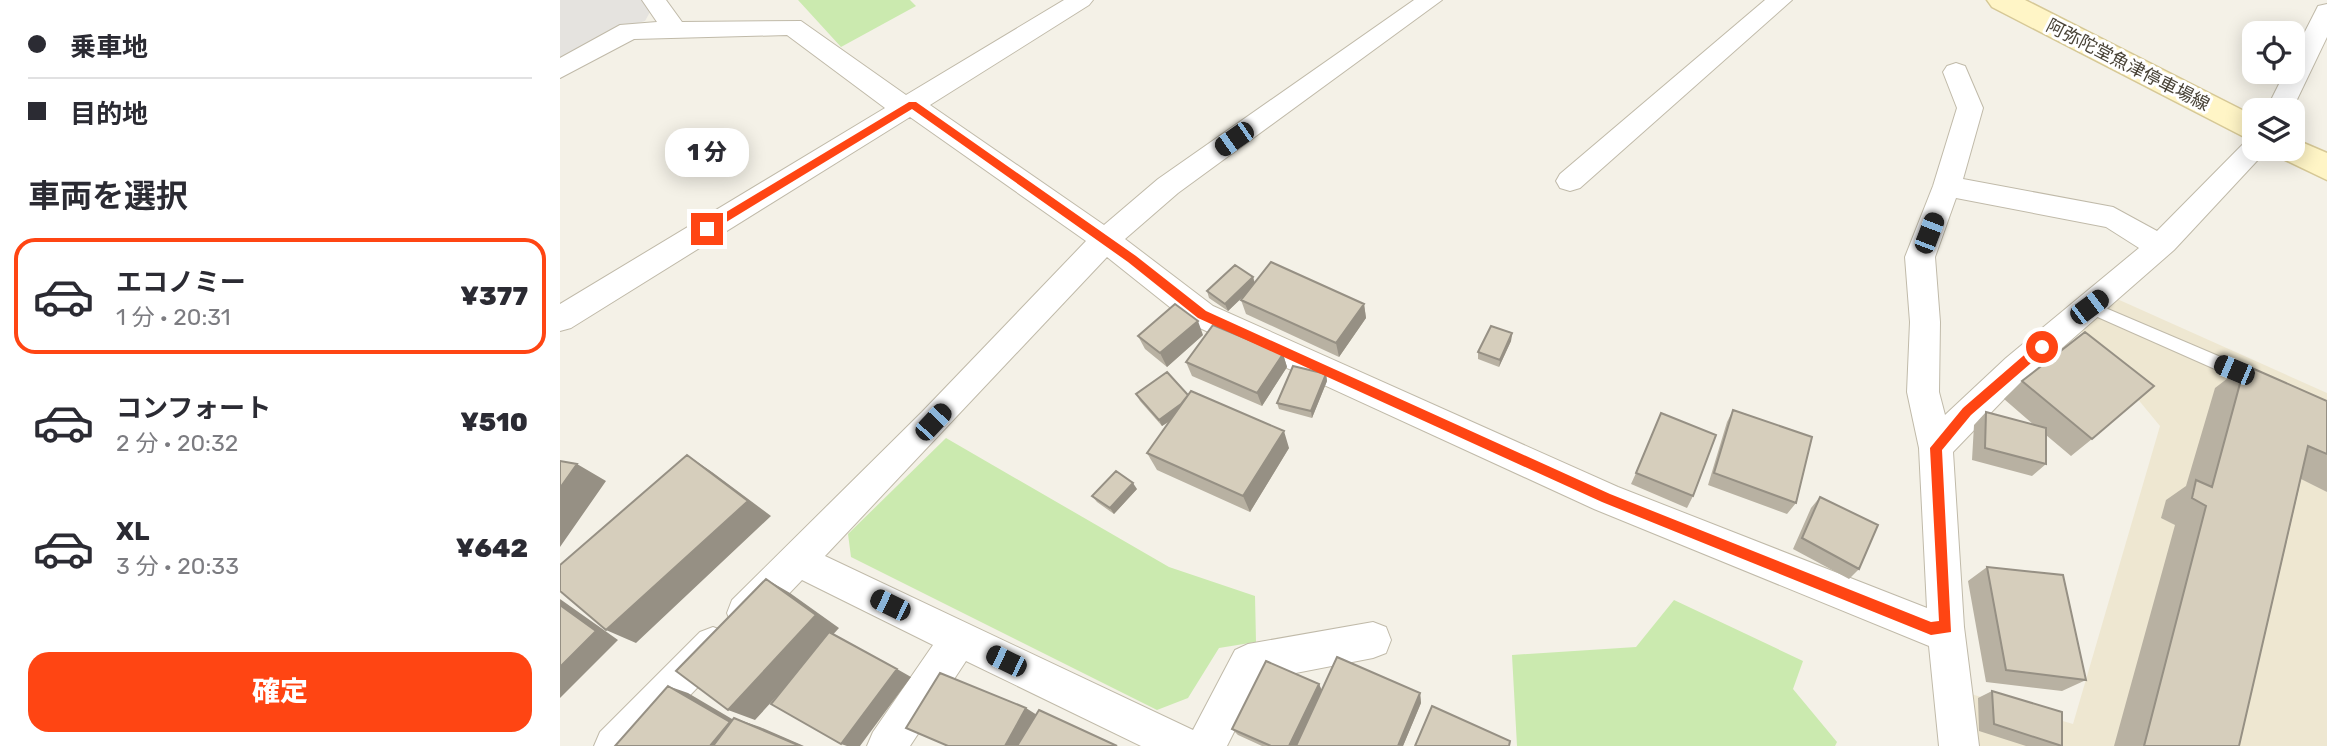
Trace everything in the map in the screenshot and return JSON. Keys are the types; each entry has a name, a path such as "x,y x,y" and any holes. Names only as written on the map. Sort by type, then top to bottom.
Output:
{"main road":[{"name":"阿弥陀堂魚津停車場線","path":"2002,0 2242,124"},
{"path":"2305,156 2327,168"}],"street":[{"path":"654,0 676,30"},
{"path":"560,319 1081,0"},
{"path":"614,746 933,422 1103,242 1168,186 1430,0"},
{"path":"1570,181 1780,0"},
{"path":"2285,98 2327,14"},
{"path":"560,69 629,31 792,27 895,102 912,105 1103,242 1132,259 1202,315 1606,498 1931,628 1946,627"},
{"path":"1956,72 1970,108 1961,146 1920,257 1925,322 1923,392 1936,448 1946,627 1959,746"},
{"path":"1936,448 1967,411 2158,246 2243,161"},
{"path":"1947,186 2113,218 2158,246"},
{"path":"797,560 1182,744 1248,663 1373,640"},
{"path":"887,746 959,639"}],"lane":[{"path":"2089,307 2276,388"}],"shaded area":[{"path":"560,0 643,0 650,12 645,21 625,27 560,62"},
{"path":"2106,294 2327,393 2327,746 1977,746 1971,694 2073,724 2160,426 2079,328"}],"green space":[{"path":"798,0 910,0 916,6 841,47"},
{"path":"946,438 1169,567 1255,596 1256,642 1219,648 1188,698 1157,710 851,557 848,534"},
{"path":"1674,600 1803,661 1793,689 1837,742 1835,746 1517,746 1512,655 1636,647"}],"building":[{"path":"1271,262 1364,304 1336,343 1241,300"},
{"path":"1235,265 1253,277 1225,304 1207,291"},
{"path":"1175,304 1198,321 1160,353 1138,336"},
{"path":"1213,325 1283,354 1257,393 1186,362"},
{"path":"1491,326 1512,333 1500,360 1478,352"},
{"path":"2085,332 2154,386 2092,439 2022,381"},
{"path":"2245,365 2327,401 2327,454 2308,446 2239,746 2144,746 2206,506 2192,498 2196,480 2212,487"},
{"path":"1293,366 1326,374 1311,411 1277,403"},
{"path":"1167,372 1188,395 1181,404 1159,420 1136,394"},
{"path":"1191,391 1284,431 1243,496 1147,453"},
{"path":"1733,410 1812,437 1796,503 1714,473"},
{"path":"1986,412 2046,428 2046,464 1985,448"},
{"path":"1661,413 1716,435 1693,496 1636,473"},
{"path":"687,455 748,501 606,630 560,591 560,565"},
{"path":"560,461 577,464 560,488"},
{"path":"1116,471 1133,483 1110,508 1092,496"},
{"path":"1820,497 1878,525 1859,569 1802,538"},
{"path":"1987,567 2063,575 2086,680 2006,670"},
{"path":"766,579 816,615 728,710 676,671"},
{"path":"560,605 596,631 560,667"},
{"path":"829,632 897,669 841,744 771,704"},
{"path":"1337,657 1420,693 1398,746 1296,746"},
{"path":"1266,661 1319,684 1289,746 1271,746 1232,729"},
{"path":"940,673 1026,708 1005,746 948,746 906,728"},
{"path":"668,686 730,722 710,746 615,746"},
{"path":"1992,691 2062,712 2062,746 1994,724"},
{"path":"1432,706 1510,741 1509,746 1415,746"},
{"path":"1039,710 1117,746 1017,746"},
{"path":"734,718 800,746 713,746"}],"route":[{"path":"707,229 912,105 1103,242 1132,259 1202,315 1606,498 1931,628 1946,627 1936,448 1967,411 2042,347"}]}
